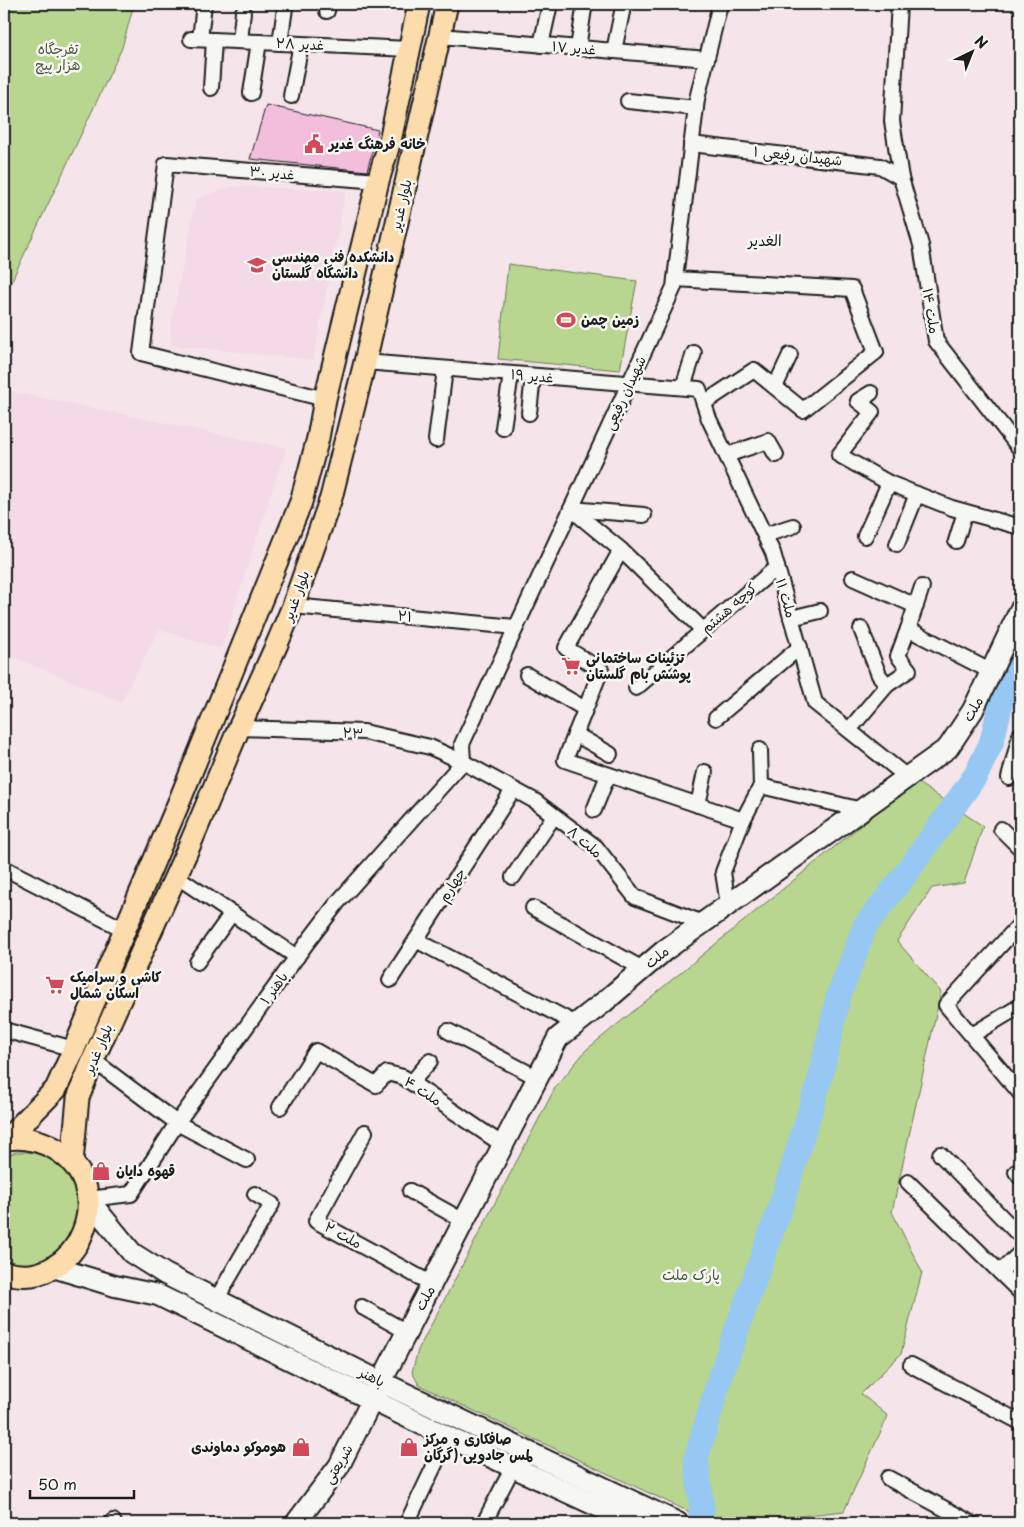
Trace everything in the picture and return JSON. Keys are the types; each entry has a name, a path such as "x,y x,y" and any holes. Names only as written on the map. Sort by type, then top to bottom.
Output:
{"main road":[{"name":"بلوار غدیر","path":"6,1140 56,1089 125,930 301,502 318,438 325,399 378,181 390,141 420,4"},
{"name":"بلوار غدیر","path":"72,1162 78,1098 293,606 331,498 365,362 448,4"},
{"name":"ملت","path":"381,1382 558,1038 665,950 948,748 973,710 1020,610"},
{"path":"6,1140 25,1138 42,1142 58,1150 72,1162 83,1179 88,1199 88,1220 81,1239 69,1255 53,1267 39,1272 24,1275 6,1275"},
{"name":"باهنر","path":"88,1199 132,1253 165,1274 381,1382 678,1523"},
{"name":"باهنر","path":"53,1267 115,1286 158,1295 448,1437 634,1523"},
{"name":"شریعتی","path":"296,1523 340,1466 381,1382"}],"street":[{"path":"204,4 202,40 211,88"},
{"path":"542,45 550,4"},
{"name":"شهیدان رفیعی","path":"463,762 462,744 674,287 696,108 720,4"},
{"name":"۱۴ ملت","path":"899,4 892,121 901,178 921,244 936,341 1020,449"},
{"path":"280,43 284,8"},
{"path":"614,51 623,8"},
{"path":"578,48 584,9"},
{"path":"240,41 242,12"},
{"name":"۱۷ غدیر","path":"440,36 707,60"},
{"name":"۲۸ غدیر","path":"202,40 409,49"},
{"path":"251,94 259,42"},
{"path":"291,96 302,44"},
{"path":"628,101 696,108"},
{"name":"۱ شهیدان رفیعی","path":"691,144 880,166 901,178"},
{"name":"غدیر ۳۰","path":"325,399 140,353 166,164 378,181"},
{"path":"675,279 852,289 876,352 803,410 754,370 704,403"},
{"path":"683,387 694,352"},
{"path":"775,387 790,355"},
{"name":"۱۹ غدیر","path":"365,362 699,388"},
{"path":"436,440 445,369"},
{"path":"503,428 511,374"},
{"path":"529,413 533,376"},
{"name":"۱۱ ملت","path":"699,388 709,419 773,553 815,703 908,777"},
{"path":"871,393 858,401 872,412 839,455 889,483 964,512 1020,527"},
{"path":"726,456 768,441 776,455"},
{"path":"865,536 889,483"},
{"path":"897,544 917,494"},
{"path":"571,509 644,515"},
{"path":"571,509 621,550 703,630"},
{"path":"956,541 964,512"},
{"path":"765,536 792,526"},
{"path":"621,550 566,648 602,670 565,760 743,820"},
{"name":"کوچه هشتم","path":"636,688 777,567"},
{"path":"853,578 916,606"},
{"path":"849,730 887,685 909,670 898,656 922,586"},
{"name":"۲۱","path":"293,606 516,627"},
{"path":"791,618 820,611"},
{"path":"861,629 879,676 887,685"},
{"path":"908,629 992,672"},
{"path":"716,718 800,648"},
{"path":"527,675 586,710"},
{"name":"۲۳","path":"239,728 364,732 430,747 463,762"},
{"path":"576,734 610,754"},
{"path":"1010,778 1020,735"},
{"path":"728,905 723,872 743,820 761,786 760,750"},
{"name":"۸ ملت","path":"463,762 535,801 596,847 635,896 703,923"},
{"name":"باهنر ۱","path":"88,1199 131,1194 177,1122 338,902 463,762"},
{"path":"698,805 705,772"},
{"path":"594,810 608,775"},
{"path":"761,786 862,810"},
{"name":"چهارم","path":"390,980 513,790"},
{"path":"513,877 554,816"},
{"path":"1001,829 1020,848"},
{"path":"4,868 125,930"},
{"path":"176,876 296,957"},
{"path":"533,908 643,969"},
{"path":"197,962 232,913"},
{"path":"1018,1088 946,1006 1020,924"},
{"path":"416,940 576,1024"},
{"path":"972,1036 1020,1006"},
{"path":"4,1030 74,1049"},
{"path":"448,1031 538,1078"},
{"name":"۴ ملت","path":"280,1107 316,1050 376,1085 386,1073 403,1077 503,1145"},
{"path":"93,1060 177,1122 246,1160"},
{"path":"412,1082 430,1061"},
{"name":"۲ ملت","path":"365,1132 316,1221 432,1284"},
{"path":"940,1154 1020,1236"},
{"path":"908,1182 1020,1292"},
{"path":"410,1191 464,1221"},
{"path":"216,1300 272,1204 255,1194"},
{"path":"1000,1272 1020,1254"},
{"path":"362,1307 407,1332"},
{"path":"911,1365 1020,1422"},
{"path":"406,1523 448,1437"},
{"path":"484,1523 513,1467"},
{"path":"888,1478 971,1523"}],"shaded area":[{"name":"دانشکده فنی مهندسی دانشگاه گلستان","path":"233,186 346,191 313,360 172,345 170,330 196,199"},
{"path":"4,390 286,448 221,649 159,629 121,702 4,653"}],"green space":[{"name":"تفرجگاه هزار پیچ","path":"4,4 134,4 122,48 4,297"},
{"name":"زمین چمن","path":"508,264 637,281 620,370 498,359"},
{"name":"پارک ملت","path":"915,781 983,826 964,883 932,888 897,941 941,992 892,1212 922,1272 901,1354 861,1394 888,1416 844,1511 740,1523 713,1523 419,1385 412,1372 418,1350 555,1088 586,1050"},
{"path":"15,1152 31,1152 63,1163 88,1204 61,1262 4,1271 4,1158"}],"building":[{"name":"خانه فرهنگ غدیر","path":"266,105 378,130 367,171 250,159"}],"waterway":[{"path":"699,1523 702,1508 696,1459 721,1374 783,1199 821,1075 838,998 865,926 905,875 976,775 992,741 1002,698 1020,661"}],"place":[{"name":"خانه فرهنگ غدیر","path":"314,144"},
{"name":"دانشکده فنی مهندسی دانشگاه گلستان","path":"257,265"},
{"name":"زمین چمن","path":"566,320"},
{"name":"تزئینات ساختمانی پوشش بام گلستان","path":"571,666"},
{"name":"کاشی و سرامیک اسکان شمال","path":"55,985"},
{"name":"قهوه دایان","path":"101,1171"},
{"name":"هوموکو دماوندی","path":"301,1447"},
{"name":"صافکاری و مرکز لمس جادویی (گرگان","path":"409,1447"}],"district":[{"name":"الغدیر","path":"765,241"}]}
